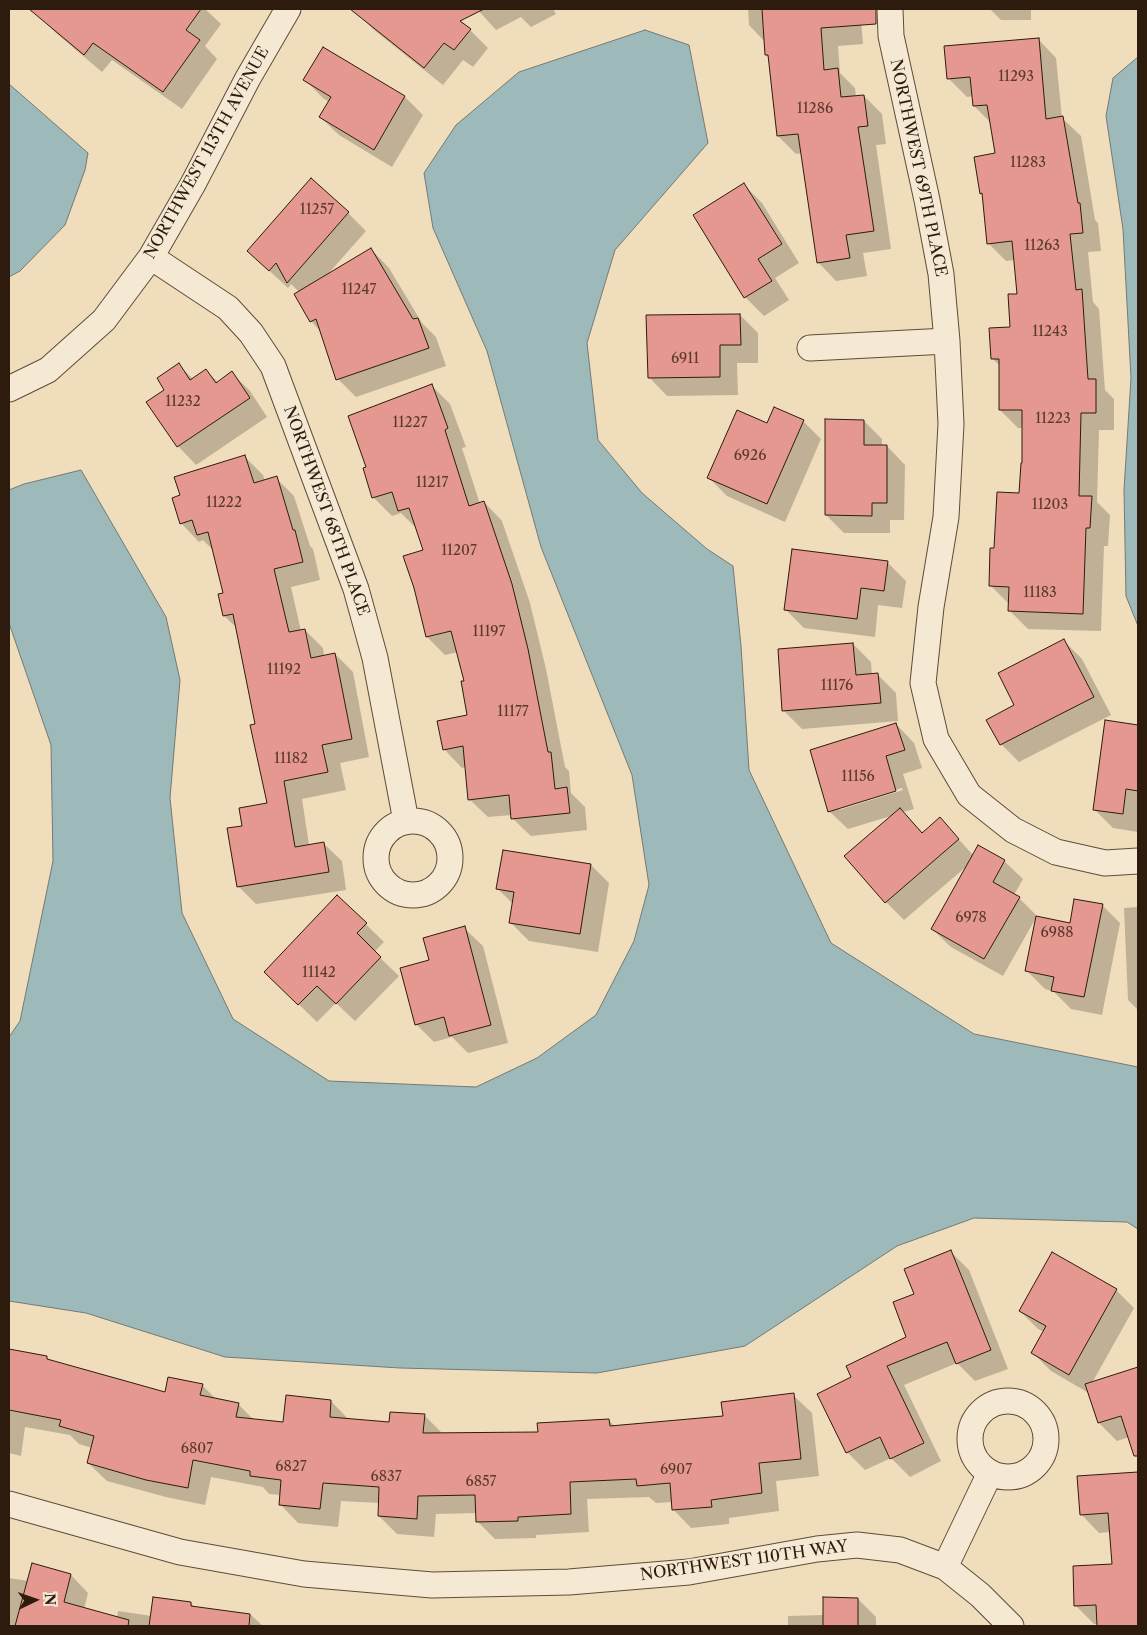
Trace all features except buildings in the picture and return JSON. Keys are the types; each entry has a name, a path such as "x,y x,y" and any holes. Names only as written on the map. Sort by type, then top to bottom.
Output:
{"street":[{"name":"NORTHWEST 113TH AVENUE","path":"9,389 48,370 104,320 151,257 193,184 248,78 288,9"},
{"name":"NORTHWEST 69TH PLACE","path":"890,9 891,36 927,200 941,274 947,341 951,424 946,517 931,607 922,683 936,739 969,795 1013,830 1056,852 1106,863 1138,861"},
{"name":"NORTHWEST 68TH PLACE","path":"151,257 228,308 252,333 273,366 356,588 375,658 406,821"},
{"path":"810,348 947,341"},
{"path":"990,1473 945,1566 980,1595 1011,1626"},
{"name":"NORTHWEST 110TH WAY","path":"9,1504 180,1552 304,1574 432,1585 569,1582 689,1572 817,1549 857,1545 900,1550 945,1566"}],"water":[{"path":"645,30 689,45 708,143 615,250 587,343 598,440 642,493 707,549 733,566 741,646 749,770 831,943 974,1034 1138,1067 1138,1229 1127,1222 974,1218 897,1246 745,1346 597,1373 400,1368 225,1357 86,1313 9,1301 9,1037 20,1021 53,861 51,745 9,623 9,490 24,484 81,470 166,617 180,680 170,798 182,913 233,1019 329,1081 476,1087 537,1058 596,1015 634,941 649,885 632,775 541,547 487,351 433,228 424,173 456,125 519,72"},
{"path":"1138,57 1138,626 1126,596 1124,490 1131,378 1123,229 1106,116 1113,78"},
{"path":"9,84 88,153 85,170 65,225 20,271 9,277"}]}
